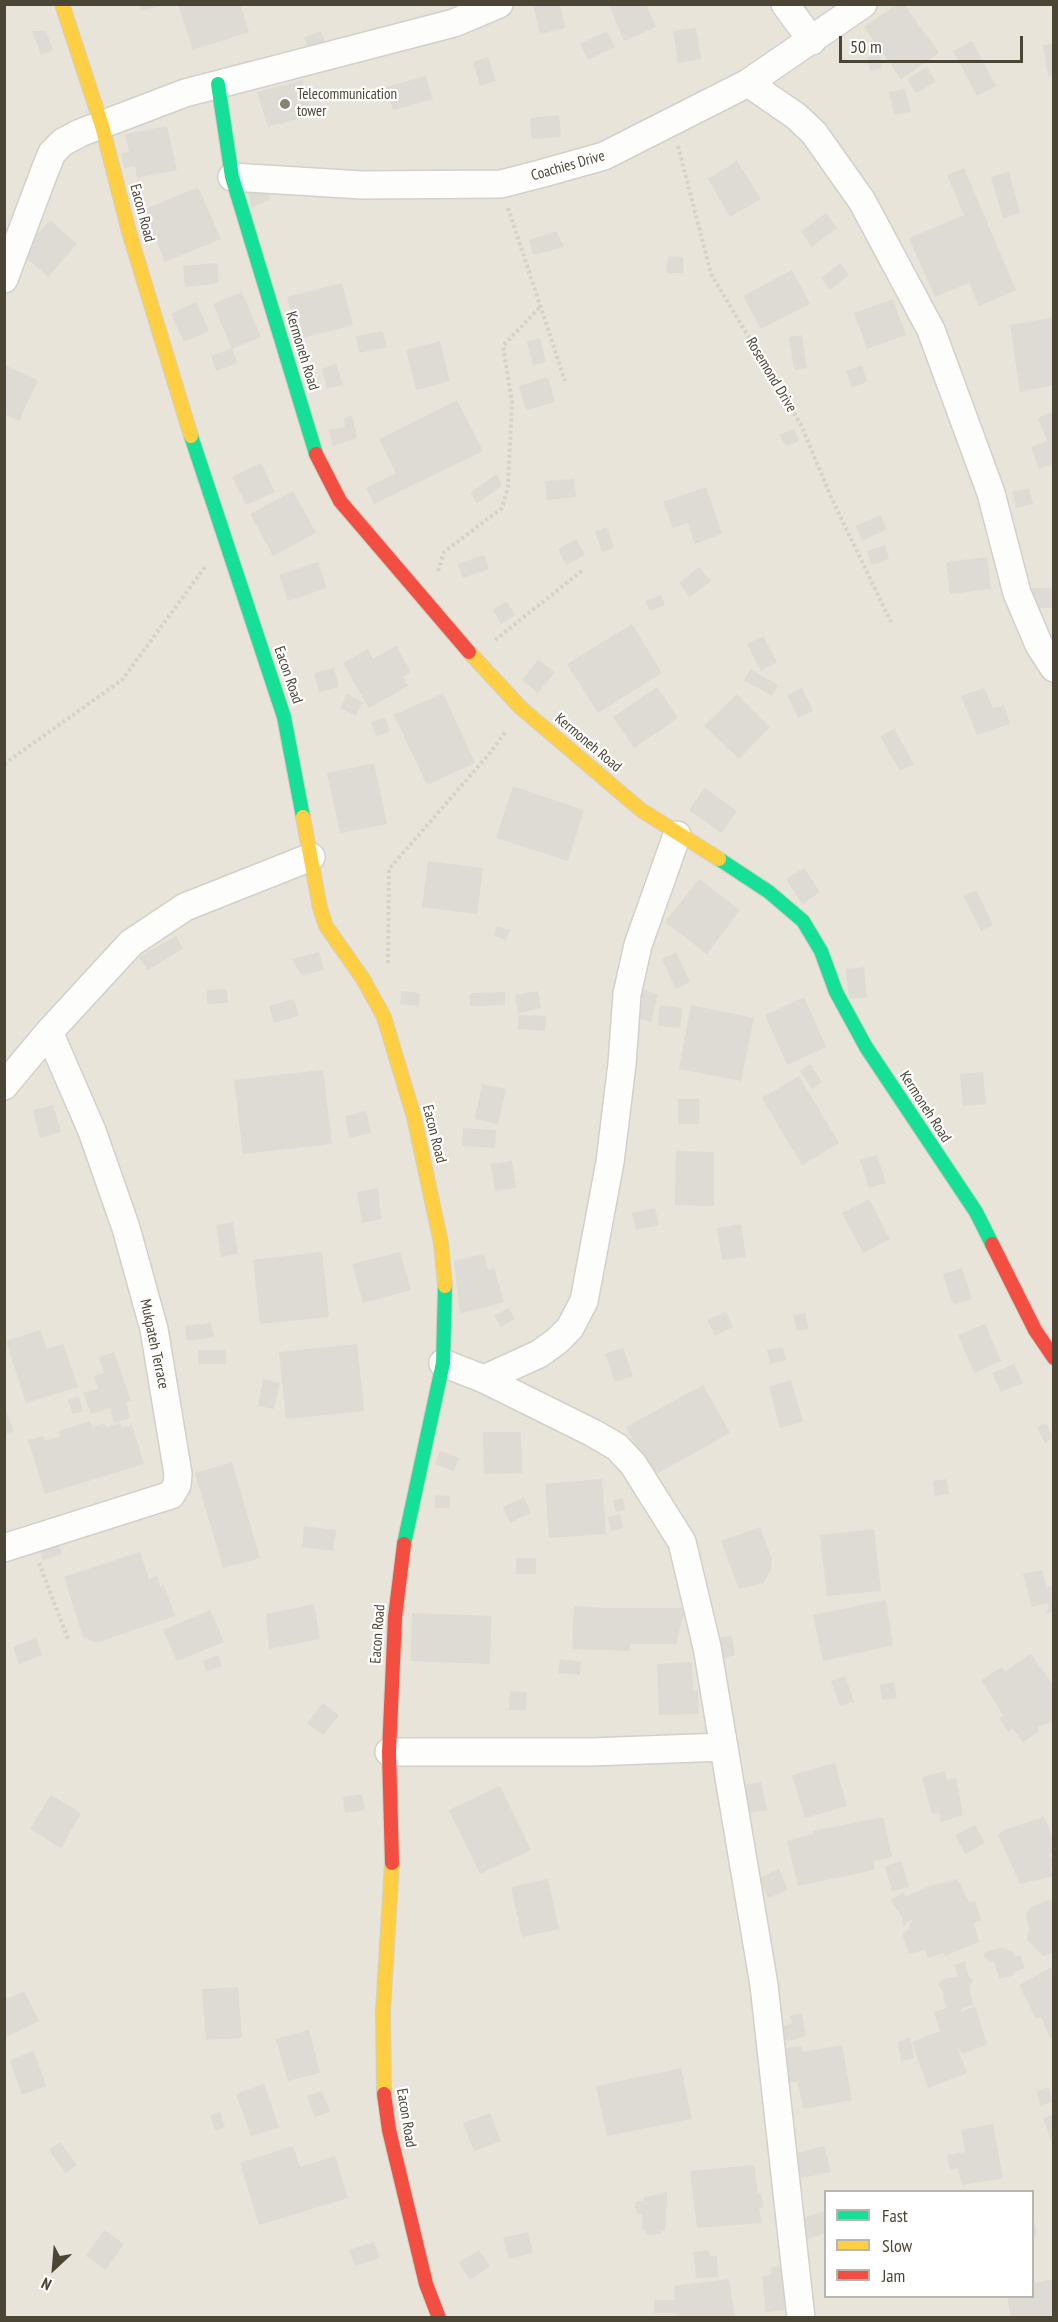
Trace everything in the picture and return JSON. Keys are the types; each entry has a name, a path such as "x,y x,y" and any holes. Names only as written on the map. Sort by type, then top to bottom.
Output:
{"street":[{"name":"Eacon Road","path":"62,4 102,126 129,232 224,540 285,717 320,908 326,926 363,979 384,1017 414,1117 441,1243 444,1290 443,1363 405,1538 395,1617 389,1752 392,1869 383,2011 384,2101 426,2284 439,2318"},
{"path":"4,279 52,153 63,142 184,93 454,23 499,4"},
{"path":"785,4 812,41"},
{"name":"Coachies Drive","path":"232,177 362,185 501,184 604,156 748,83 863,4"},
{"path":"748,83 796,116 814,133 862,201 931,330 991,493 1017,593 1039,645 1053,668"},
{"name":"Kermoneh Road","path":"218,84 232,177 315,454 340,501 474,657 521,708 642,810 677,835 769,892 803,921 821,951 836,992 866,1047 976,1212 1035,1330 1053,1358"},
{"path":"484,1379 539,1354 557,1341 570,1328 584,1301 610,1162 622,1064 627,994 638,945 677,835"},
{"path":"4,1086 49,1032 131,944 185,907 311,857"},
{"name":"Mukpateh Terrace","path":"4,1548 171,1495 177,1485 178,1474 154,1329 126,1228 92,1131 49,1032"},
{"path":"443,1363 484,1379 593,1433 617,1448 633,1464 682,1542 707,1647 764,1985 801,2318"},
{"path":"389,1752 591,1752 724,1747"}],"path":[{"name":"Rosemond Drive","path":"672,122 711,274 801,425 831,497 891,622"},
{"path":"501,184 565,381"},
{"path":"428,603 444,552 502,508 508,487 512,402 503,346 541,306"},
{"path":"4,764 123,680 224,540"},
{"path":"474,657 584,569"},
{"path":"388,971 389,869 490,753 521,708"},
{"path":"31,1540 68,1639"}],"shaded area":[{"path":"5,5 1053,5 1053,2317 5,2318"}],"building":[{"path":"139,4 166,4 166,5 141,11"},
{"path":"178,4 240,4 249,32 193,50"},
{"path":"533,4 560,4 565,28 540,34"},
{"path":"646,4 656,27 624,41 609,5"},
{"path":"897,4 904,4 939,53 901,79 864,27"},
{"path":"696,28 701,59 678,63 673,31"},
{"path":"32,31 46,31 53,50 41,55"},
{"path":"321,31 325,43 309,49 304,37"},
{"path":"607,31 615,47 588,60 580,44"},
{"path":"972,41 996,86 977,96 953,51"},
{"path":"1054,44 1054,75 1048,76 1043,45"},
{"path":"880,55 882,68 870,71 867,57"},
{"path":"488,57 496,81 480,86 473,62"},
{"path":"927,67 936,82 916,93 907,79"},
{"path":"426,76 433,99 393,110 386,87"},
{"name":"Telecommunication tower","path":"302,80 313,115 268,127 257,92"},
{"path":"905,89 911,112 894,115 889,92"},
{"path":"559,115 561,137 532,139 530,118"},
{"path":"167,126 177,170 137,178 135,166 124,168 121,153 129,152 125,134"},
{"path":"737,161 761,199 730,217 708,179"},
{"path":"964,168 1016,290 979,306 969,283 935,297 909,238 964,215 947,175"},
{"path":"1009,172 1020,213 1003,218 991,177"},
{"path":"268,186 270,199 251,208 248,188"},
{"path":"198,187 221,239 165,262 143,210"},
{"path":"826,213 837,228 812,247 801,231"},
{"path":"50,220 77,244 48,277 21,253"},
{"path":"556,231 564,247 533,255 529,240"},
{"path":"668,256 683,257 684,273 666,273"},
{"path":"217,263 219,283 185,287 183,266"},
{"path":"840,263 849,275 830,290 821,278"},
{"path":"792,270 810,304 761,329 743,296"},
{"path":"342,283 353,325 298,339 287,297"},
{"path":"242,292 261,337 232,349 213,304"},
{"path":"893,299 906,335 867,349 854,313"},
{"path":"196,302 209,331 184,342 171,314"},
{"path":"1054,317 1054,385 1020,392 1010,325"},
{"path":"383,331 387,347 359,353 356,336"},
{"path":"802,335 807,368 794,370 789,337"},
{"path":"540,338 546,362 533,365 527,342"},
{"path":"440,341 450,381 416,390 406,350"},
{"path":"232,348 237,363 216,371 211,356"},
{"path":"336,364 343,385 327,388 322,369"},
{"path":"4,365 38,380 19,421 4,414"},
{"path":"862,365 867,382 852,387 846,371"},
{"path":"548,377 555,402 526,410 519,386"},
{"path":"457,400 483,451 374,504 366,488 396,473 379,439"},
{"path":"1054,411 1054,463 1039,469 1031,447 1047,441 1038,418"},
{"path":"352,415 357,438 333,446 329,430 345,427 344,418"},
{"path":"794,429 799,441 786,446 779,435"},
{"path":"261,463 275,492 246,505 232,477"},
{"path":"497,474 502,486 477,503 470,493"},
{"path":"574,479 576,497 547,500 545,481"},
{"path":"706,487 722,534 695,544 688,523 673,528 663,502"},
{"path":"1029,488 1033,504 1016,508 1012,492"},
{"path":"293,491 316,533 273,556 250,514"},
{"path":"880,515 887,529 862,541 856,526"},
{"path":"607,527 614,548 602,552 595,531"},
{"path":"576,539 585,555 566,565 558,549"},
{"path":"885,545 889,559 872,565 867,551"},
{"path":"484,555 489,569 463,578 457,564"},
{"path":"987,557 991,589 950,594 946,562"},
{"path":"318,562 327,588 288,601 279,575"},
{"path":"699,567 711,581 690,597 679,583"},
{"path":"1032,588 1054,588 1054,608 1032,608"},
{"path":"661,595 665,605 650,611 645,601"},
{"path":"506,601 515,615 501,624 493,610"},
{"path":"632,624 662,673 598,713 567,664"},
{"path":"763,636 777,662 761,671 747,644"},
{"path":"396,646 411,672 403,677 408,686 369,708 343,663 368,649 373,659"},
{"path":"538,660 555,672 538,693 522,680"},
{"path":"334,668 339,687 319,692 314,673"},
{"path":"750,669 778,685 772,696 744,680"},
{"path":"657,687 678,718 634,748 613,717"},
{"path":"802,688 813,711 798,718 787,695"},
{"path":"984,688 993,708 1004,705 1010,724 977,735 961,696"},
{"path":"443,693 475,763 427,785 394,715"},
{"path":"347,694 363,702 355,716 340,708"},
{"path":"737,694 770,727 739,759 704,726"},
{"path":"385,717 390,732 376,736 371,722"},
{"path":"894,729 914,764 900,771 880,736"},
{"path":"374,763 387,824 340,833 327,773"},
{"path":"513,786 584,810 568,861 496,838"},
{"path":"705,788 737,811 721,833 689,810"},
{"path":"428,861 483,868 477,914 422,907"},
{"path":"804,868 820,892 802,904 786,879"},
{"path":"699,879 740,910 707,954 665,922"},
{"path":"976,890 993,925 981,931 963,896"},
{"path":"497,926 510,930 506,940 494,936"},
{"path":"176,936 183,949 147,970 139,957"},
{"path":"319,952 324,970 302,976 292,959"},
{"path":"676,952 690,982 676,989 662,959"},
{"path":"864,967 867,997 849,999 846,969"},
{"path":"227,989 228,1003 207,1004 207,990"},
{"path":"640,989 658,994 651,1022 632,1017"},
{"path":"401,991 420,993 419,1006 400,1004"},
{"path":"538,991 541,1008 518,1013 515,995"},
{"path":"505,992 505,1005 470,1006 470,993"},
{"path":"804,997 826,1047 787,1065 765,1015"},
{"path":"294,999 299,1016 274,1023 269,1006"},
{"path":"660,1005 682,1008 680,1028 658,1026"},
{"path":"691,1005 754,1018 741,1081 679,1069"},
{"path":"519,1015 546,1016 545,1031 518,1029"},
{"path":"810,1064 822,1082 812,1089 800,1071"},
{"path":"323,1070 332,1144 243,1154 234,1080"},
{"path":"983,1072 986,1104 963,1106 960,1074"},
{"path":"799,1076 839,1143 802,1165 762,1098"},
{"path":"482,1084 506,1089 498,1124 475,1119"},
{"path":"678,1099 699,1099 699,1124 678,1124"},
{"path":"53,1105 61,1132 40,1138 33,1110"},
{"path":"366,1111 371,1133 349,1138 345,1116"},
{"path":"463,1128 496,1130 495,1148 462,1146"},
{"path":"676,1151 714,1152 714,1206 675,1205"},
{"path":"877,1155 886,1183 869,1188 860,1160"},
{"path":"512,1161 516,1188 495,1191 491,1164"},
{"path":"378,1188 381,1219 362,1223 357,1192"},
{"path":"869,1199 890,1239 863,1253 842,1213"},
{"path":"655,1208 659,1225 636,1230 632,1213"},
{"path":"233,1222 238,1254 221,1257 216,1225"},
{"path":"741,1224 746,1257 722,1260 717,1228"},
{"path":"322,1252 329,1317 260,1324 253,1260"},
{"path":"400,1252 411,1290 363,1303 352,1264"},
{"path":"484,1254 488,1270 494,1268 504,1302 460,1314 454,1261"},
{"path":"962,1268 972,1299 953,1305 943,1274"},
{"path":"509,1308 515,1319 501,1327 494,1316"},
{"path":"726,1311 733,1327 715,1336 707,1320"},
{"path":"805,1313 809,1329 797,1331 793,1315"},
{"path":"211,1323 214,1337 187,1341 185,1326"},
{"path":"985,1324 1001,1361 974,1373 958,1335"},
{"path":"40,1330 47,1349 63,1344 78,1387 26,1403 6,1341"},
{"path":"357,1344 364,1411 286,1419 279,1352"},
{"path":"783,1347 786,1360 770,1364 767,1350"},
{"path":"623,1348 633,1376 615,1382 605,1354"},
{"path":"198,1350 225,1350 226,1364 198,1364"},
{"path":"114,1352 131,1401 126,1402 130,1418 114,1423 110,1408 91,1414 83,1393 98,1389 94,1376 104,1373 99,1357"},
{"path":"1014,1364 1023,1383 1001,1392 992,1373"},
{"path":"263,1379 280,1383 274,1409 258,1406"},
{"path":"791,1380 803,1422 780,1428 769,1387"},
{"path":"703,1385 730,1433 653,1476 626,1427"},
{"path":"79,1397 83,1411 73,1414 68,1400"},
{"path":"4,1405 14,1432 4,1435"},
{"path":"90,1421 92,1427 104,1423 105,1427 120,1423 122,1428 132,1425 144,1464 45,1494 28,1440 43,1436 45,1441 60,1436 59,1431"},
{"path":"1046,1423 1053,1438 1045,1443 1037,1427"},
{"path":"483,1432 521,1432 522,1473 484,1474"},
{"path":"440,1451 459,1458 454,1471 435,1464"},
{"path":"232,1462 260,1558 223,1568 195,1473"},
{"path":"602,1479 606,1534 549,1538 545,1484"},
{"path":"946,1479 949,1494 935,1496 933,1481"},
{"path":"435,1495 450,1496 450,1508 435,1508"},
{"path":"524,1497 531,1513 510,1523 503,1507"},
{"path":"623,1498 625,1510 616,1512 613,1500"},
{"path":"620,1514 623,1528 611,1531 608,1517"},
{"path":"304,1526 336,1530 333,1551 302,1547"},
{"path":"760,1527 772,1560 771,1570 763,1583 739,1589 721,1541"},
{"path":"874,1529 881,1591 827,1596 820,1535"},
{"path":"57,1539 62,1554 43,1560 38,1545"},
{"path":"140,1552 149,1579 157,1576 160,1586 164,1585 175,1616 96,1643 83,1637 64,1577"},
{"path":"516,1558 536,1558 536,1574 516,1574"},
{"path":"1042,1570 1047,1588 1052,1586 1054,1589 1054,1611 1045,1614 1049,1607 1047,1603 1032,1607 1023,1574"},
{"path":"886,1600 893,1645 823,1661 813,1615"},
{"path":"314,1604 320,1639 269,1649 266,1614"},
{"path":"574,1606 685,1608 676,1644 630,1644 630,1651 572,1649"},
{"path":"210,1610 224,1642 177,1661 163,1630"},
{"path":"412,1613 491,1616 490,1664 411,1661"},
{"path":"732,1636 735,1655 718,1660 715,1638"},
{"path":"36,1638 42,1655 19,1664 13,1647"},
{"path":"1031,1654 1054,1686 1054,1721 1038,1727 1039,1731 1023,1742 1013,1729 1008,1732 1000,1718 1003,1715 981,1680 1002,1667 1005,1671"},
{"path":"218,1655 222,1666 206,1671 203,1661"},
{"path":"560,1659 581,1662 580,1675 558,1673"},
{"path":"692,1662 693,1691 698,1690 699,1714 659,1715 657,1664"},
{"path":"845,1676 854,1702 840,1706 831,1681"},
{"path":"894,1682 897,1698 882,1700 880,1685"},
{"path":"510,1691 527,1692 526,1710 509,1710"},
{"path":"323,1703 339,1716 323,1735 307,1723"},
{"path":"835,1763 847,1806 805,1818 792,1775"},
{"path":"945,1771 947,1780 956,1778 963,1815 941,1822 939,1812 932,1814 922,1777"},
{"path":"761,1782 767,1810 746,1813 742,1785"},
{"path":"500,1786 531,1850 480,1874 449,1810"},
{"path":"362,1794 365,1810 345,1813 343,1797"},
{"path":"51,1795 81,1813 61,1848 30,1829"},
{"path":"883,1817 892,1857 874,1861 874,1870 798,1886 787,1841 813,1834 813,1831"},
{"path":"1044,1817 1054,1847 1054,1852 1049,1854 1051,1858 1054,1857 1054,1866 1050,1867 1053,1876 1020,1884 998,1835 1006,1829"},
{"path":"975,1825 985,1843 965,1854 955,1835"},
{"path":"901,1861 909,1887 892,1891 885,1866"},
{"path":"779,1869 788,1890 768,1898 759,1878"},
{"path":"548,1879 559,1929 522,1937 511,1887"},
{"path":"958,1879 969,1902 975,1901 981,1920 974,1923 979,1942 945,1956 944,1953 928,1958 924,1950 909,1954 902,1934 908,1930 910,1923 915,1919 906,1922 906,1926 903,1925 902,1917 890,1900 903,1893 905,1897 927,1887"},
{"path":"1054,1900 1054,1953 1043,1956 1027,1940 1029,1930 1026,1913 1031,1907"},
{"path":"1002,1948 1013,1952 1015,1956 1021,1955 1024,1969 1016,1971 1012,1976 999,1979 994,1961 989,1962 984,1956 985,1952"},
{"path":"965,1961 968,1975 973,1981 969,1986 973,2005 961,2009 962,2012 975,2006 987,2045 962,2054 956,2044 967,2073 928,2088 912,2042 940,2031 934,2012 947,2008 943,1998 945,1995 938,1984 944,1979 958,1977 955,1965"},
{"path":"1054,1966 1054,2037 1050,2038 1041,2017 1036,2019 1019,1985"},
{"path":"238,1987 242,2038 206,2040 202,1989"},
{"path":"24,1991 39,2021 4,2038 4,2000"},
{"path":"802,2013 806,2036 784,2042 781,2026 792,2023 790,2016"},
{"path":"309,2030 320,2073 288,2081 276,2039"},
{"path":"910,2037 914,2058 901,2061 898,2042"},
{"path":"842,2045 852,2100 803,2109 798,2082 789,2082 786,2048 802,2046 803,2052"},
{"path":"34,2051 46,2086 22,2095 10,2060"},
{"path":"681,2068 692,2119 607,2136 596,2086"},
{"path":"264,2084 279,2127 251,2136 236,2094"},
{"path":"1048,2087 1053,2102 1041,2106 1036,2091"},
{"path":"322,2091 330,2112 315,2117 307,2096"},
{"path":"220,2112 225,2127 215,2131 210,2115"},
{"path":"490,2113 501,2141 474,2151 463,2123"},
{"path":"1054,2114 1054,2144 1053,2144 1043,2118"},
{"path":"993,2124 1003,2178 962,2185 958,2168 950,2170 947,2155 965,2152 961,2130"},
{"path":"60,2142 77,2165 66,2173 49,2150"},
{"path":"293,2146 300,2167 335,2156 348,2198 259,2225 240,2163"},
{"path":"824,2146 831,2172 797,2179 794,2154"},
{"path":"754,2165 758,2193 761,2193 763,2207 759,2208 762,2223 697,2228 690,2171"},
{"path":"667,2192 665,2231 661,2231 661,2234 646,2235 646,2230 642,2229 643,2215 637,2213 635,2206 637,2201 644,2201 644,2197"},
{"path":"824,2212 824,2234 805,2239 802,2218"},
{"path":"1034,2220 1037,2235 1034,2236"},
{"path":"104,2230 124,2244 106,2270 86,2256"},
{"path":"528,2232 533,2253 509,2259 503,2238"},
{"path":"374,2242 380,2258 355,2266 349,2250"},
{"path":"479,2250 490,2266 470,2280 459,2263"},
{"path":"709,2250 710,2256 717,2256 718,2277 696,2278 693,2252"},
{"path":"785,2265 792,2301 784,2302 785,2310 766,2312 762,2276 771,2275 770,2268"},
{"path":"729,2279 735,2318 678,2318 676,2313 654,2313 654,2300 675,2300 674,2286"},
{"path":"1054,2279 1054,2318 1011,2318 1007,2298 1034,2298 1034,2283"}],"traffic: fast":[{"path":"218,84 232,177 316,454"},
{"path":"191,436 284,717 303,817"},
{"path":"719,859 769,892 803,921 821,951 836,992 866,1047 976,1212 992,1244"},
{"path":"404,1544 443,1363 445,1286"}],"traffic: slow":[{"path":"62,4 102,126 129,232 191,436"},
{"path":"469,652 521,708 641,810 719,859"},
{"path":"303,817 320,908 326,926 363,979 384,1017 414,1117 441,1243 445,1286"},
{"path":"384,2094 383,2011 392,1863"}],"traffic: jam":[{"path":"316,454 340,501 469,652"},
{"path":"992,1244 1035,1330 1054,1358"},
{"path":"392,1863 389,1752 395,1617 404,1544"},
{"path":"384,2094 389,2130 426,2284 439,2318"}],"place":[{"name":"Telecommunication tower","path":"285,104"}]}
